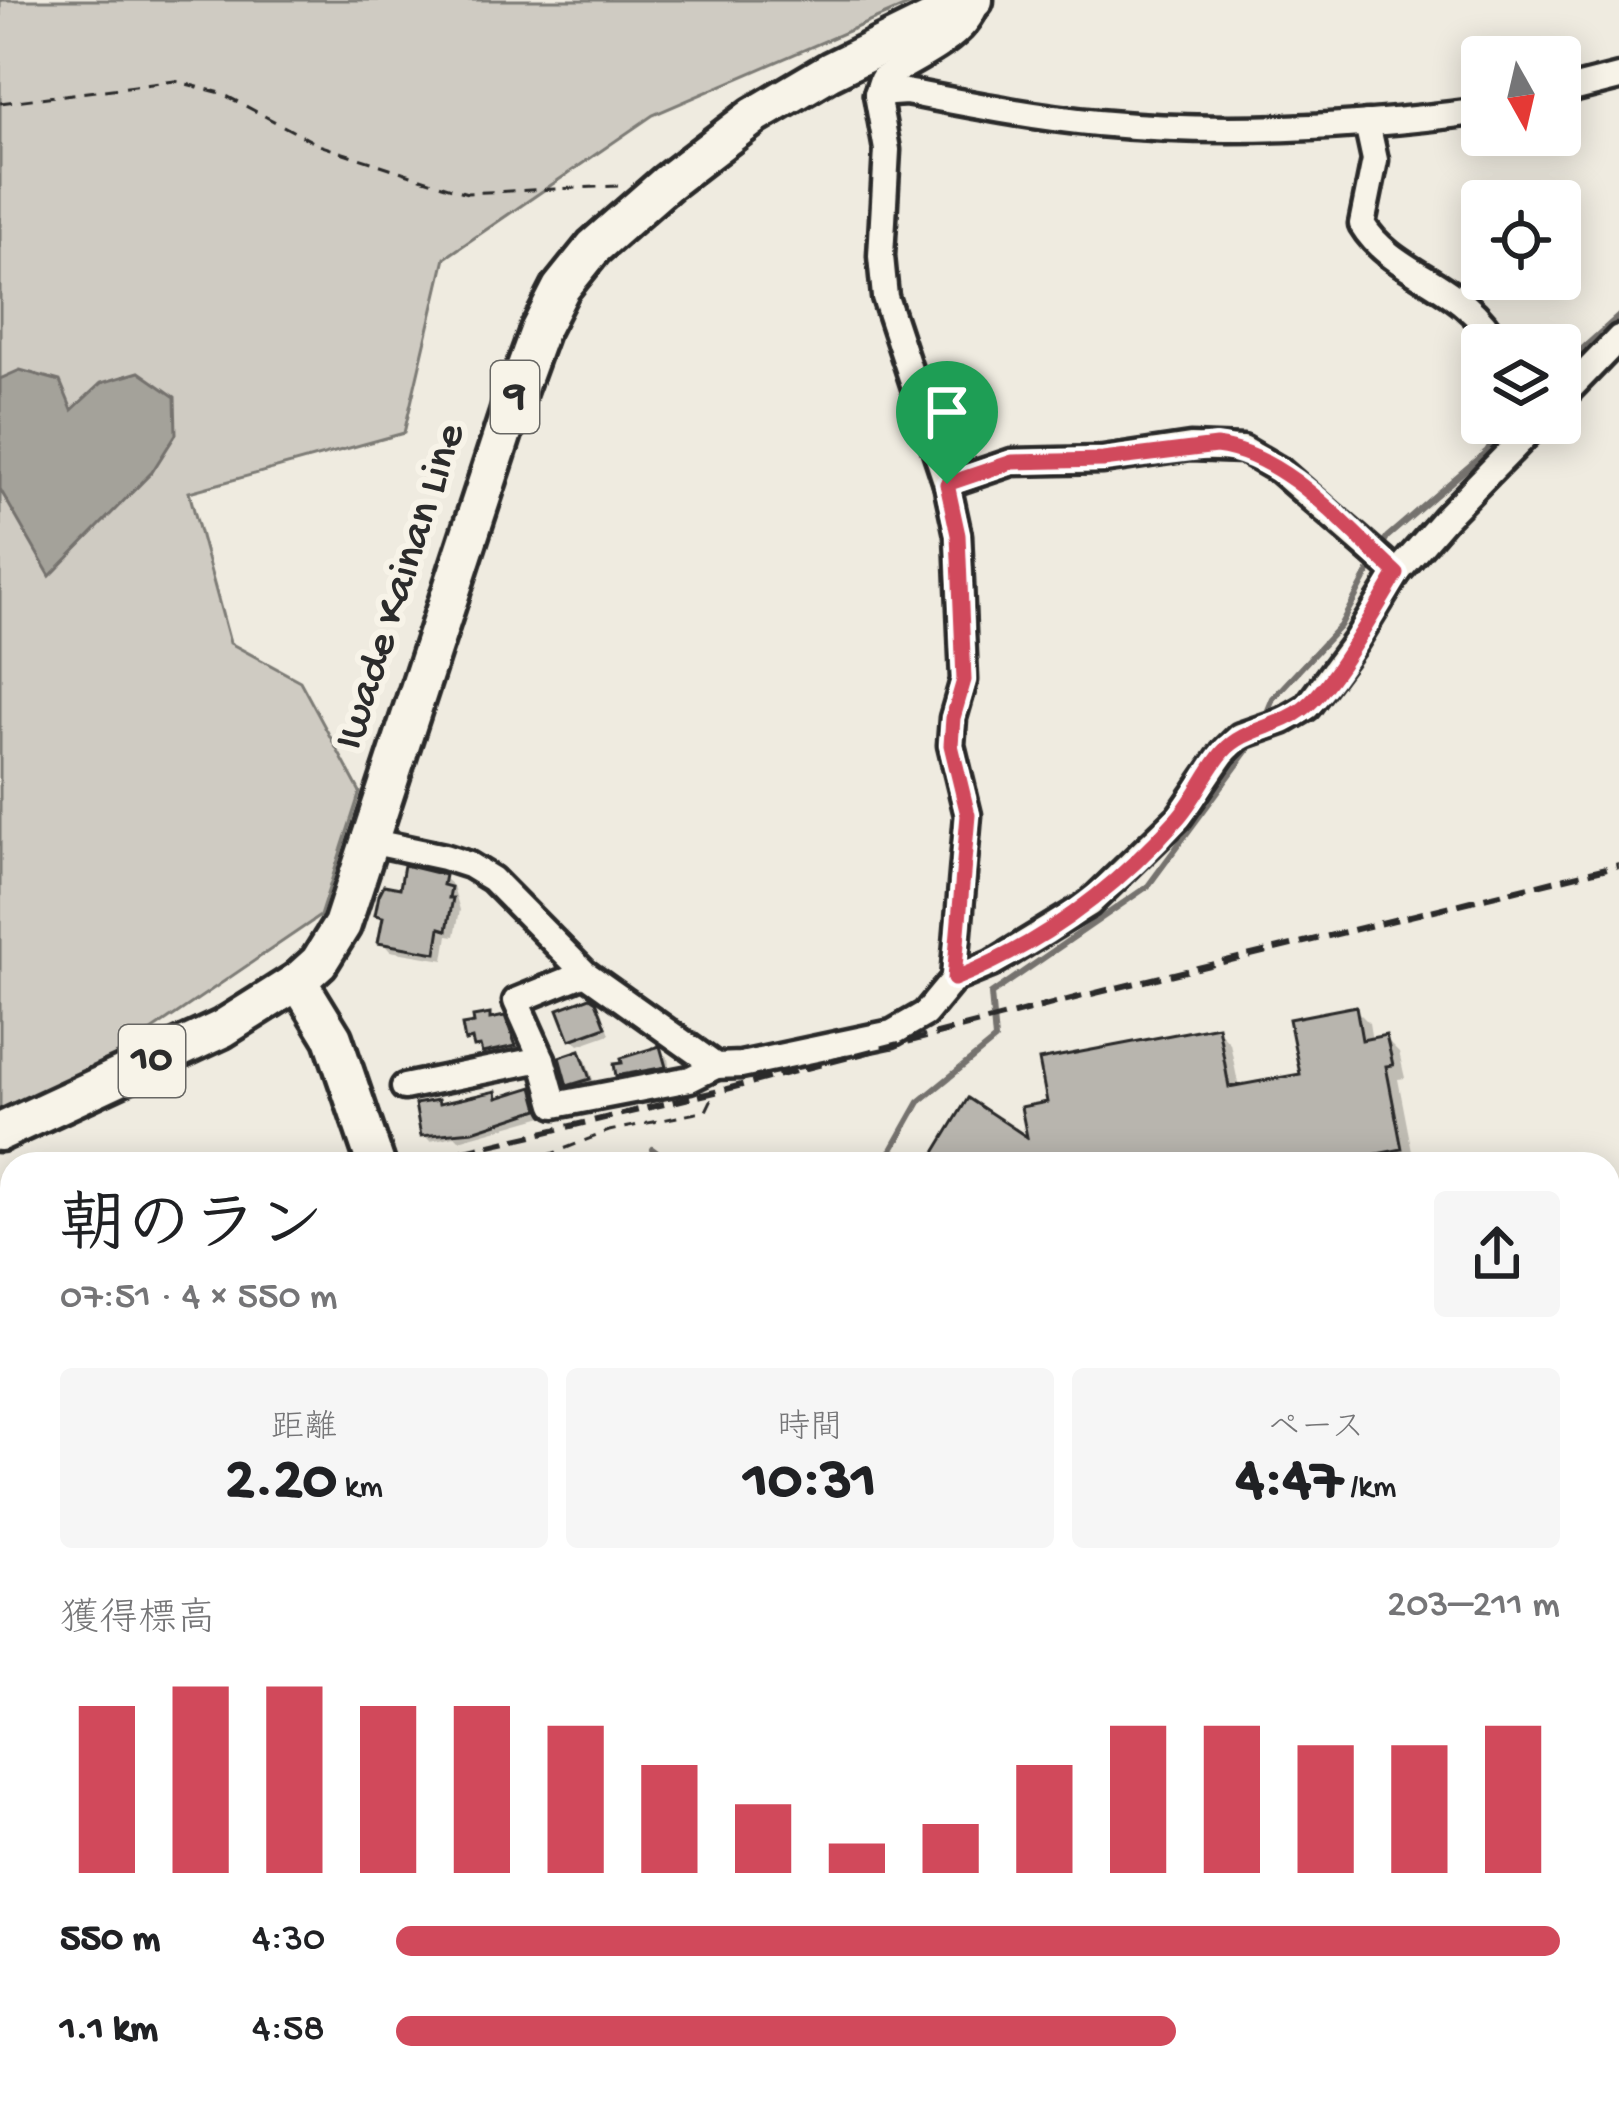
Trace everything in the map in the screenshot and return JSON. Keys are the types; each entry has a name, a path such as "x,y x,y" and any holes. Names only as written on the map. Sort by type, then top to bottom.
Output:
{"main road":[{"name":"Iwade Kainan Line","path":"298,981 319,962 342,925 512,405 561,288 594,247 754,116 830,71 976,0"},
{"name":"10","path":"0,1132 222,1029 298,981"},
{"path":"298,981 314,1049 360,1152"}],"street":[{"path":"954,979 968,815 951,745 964,680 958,535 947,484 885,297 881,256 887,150 878,94 882,79 959,30 975,13 976,0"},
{"path":"1581,87 1619,77"},
{"path":"878,94 906,92 1132,126 1244,128 1461,113"},
{"path":"1367,123 1375,160 1362,224 1371,240 1461,301 1485,324"},
{"path":"1581,377 1619,338"},
{"path":"584,973 516,1001 542,1059 555,1105 690,1079 716,1066 741,1066 892,1033 925,1013 954,979 991,964 1089,904 1179,817 1222,753 1240,736 1283,721 1307,706 1355,642 1397,574 1517,444"},
{"path":"947,484 1012,462 1103,460 1203,446 1244,449 1280,470 1397,574"},
{"path":"369,842 444,857 492,879 584,973 716,1066"},
{"path":"404,1087 542,1059"}],"path":[{"path":"0,103 190,82 221,93 319,145 467,193 623,185"},
{"path":"556,1152 609,1131 706,1111 715,1092 716,1066"}],"shaded area":[{"path":"0,0 920,0 653,115 445,258 404,433 189,492 230,643 300,681 360,792 320,916 60,1093 0,1120"},
{"path":"20,370 60,381 72,410 101,383 139,372 175,397 176,434 152,472 50,576 0,489 0,379"}],"building":[{"path":"404,865 445,875 443,885 451,887 447,930 440,928 436,953 378,943 383,917 375,915 379,895 384,885 400,888"},
{"path":"590,997 606,1027 570,1040 558,1009"},
{"path":"1356,1006 1362,1040 1386,1035 1393,1065 1386,1066 1402,1149 935,1152 968,1098 1027,1137 1021,1107 1047,1102 1039,1060 1218,1026 1229,1087 1300,1074 1289,1019"},
{"path":"490,1014 490,1019 505,1016 516,1046 482,1053 472,1039 465,1041 462,1025"},
{"path":"660,1046 666,1067 616,1076 614,1064 622,1063 621,1058"},
{"path":"580,1050 590,1079 567,1086 559,1057"},
{"path":"533,1087 539,1109 473,1131 421,1136 415,1104 438,1100 439,1104 496,1091 497,1098"}],"waterway":[{"path":"1581,350 1619,316"},
{"path":"1381,548 1387,537 1491,444"},
{"path":"1264,720 1273,698 1340,626 1375,560"},
{"path":"891,1152 919,1102 995,1040 991,994 1148,886 1257,738"},
{"path":"652,1149 656,1152"}],"railway":[{"path":"461,1152 1619,865"}],"route":[{"path":"1190,447 1244,449 1280,470 1397,574 1355,642 1307,706 1283,721 1240,736 1222,753 1179,817 1120,877 1089,904 991,964 954,979 968,815 951,745 964,680 958,535 947,484 1012,462 1103,460 1190,447"}]}
